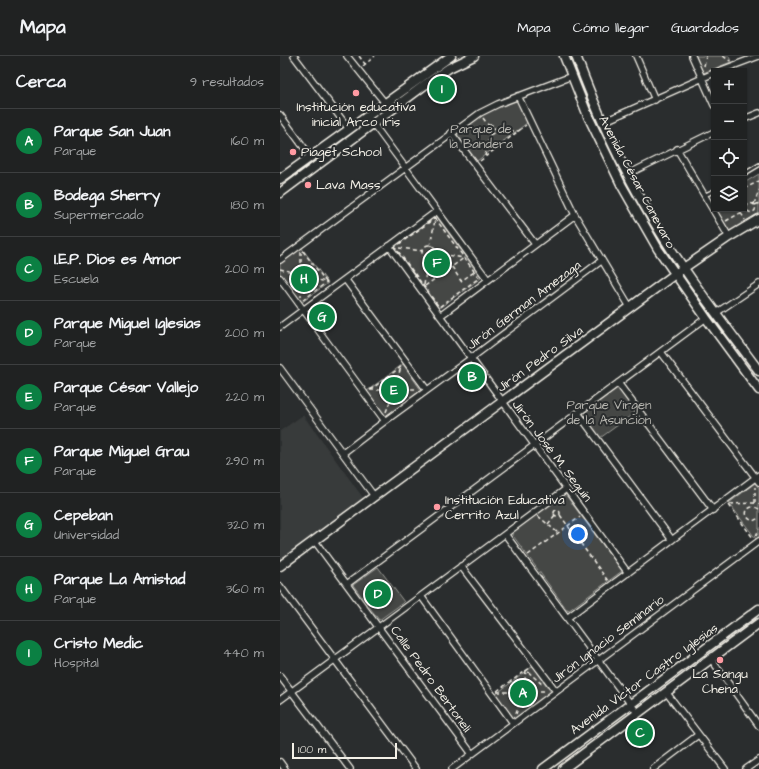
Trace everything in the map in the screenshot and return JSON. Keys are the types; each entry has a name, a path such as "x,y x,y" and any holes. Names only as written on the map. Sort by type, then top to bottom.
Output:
{"main road":[{"path":"280,179 451,56"},
{"path":"280,193 432,80 449,68 474,56"},
{"name":"Avenida César Canevaro","path":"564,56 588,116 622,186 658,249 759,390"},
{"name":"Avenida César Canevaro","path":"576,56 591,96 603,122 653,222 684,268 759,372"},
{"name":"Jirón Pedro Silva","path":"280,566 675,274 730,237 759,220"},
{"name":"Avenida Victor Castro Iglesias","path":"542,769 759,609"},
{"name":"Avenida Victor Castro Iglesias","path":"563,769 711,659 758,627"}],"street":[{"path":"294,56 349,129"},
{"path":"347,56 385,103"},
{"path":"636,56 654,100"},
{"path":"692,56 714,104"},
{"path":"727,68 758,56"},
{"path":"603,122 711,74"},
{"path":"280,260 480,113 498,104 572,76"},
{"path":"518,96 575,215 601,261 630,307"},
{"path":"747,118 759,113"},
{"path":"280,115 311,156"},
{"path":"368,116 437,211 467,256 488,280"},
{"path":"451,133 535,244"},
{"path":"628,174 711,133"},
{"path":"677,149 730,237"},
{"path":"280,327 437,211"},
{"path":"440,316 575,215"},
{"name":"Jirón José M. Seguín","path":"389,246 422,288 470,359 628,572"},
{"name":"Jirón German Amezaga","path":"343,453 385,418 470,359 601,261"},
{"path":"280,278 385,418"},
{"path":"344,279 404,364 427,390"},
{"path":"716,313 759,284"},
{"path":"347,584 706,318"},
{"path":"567,618 713,510 757,480 661,352"},
{"path":"280,368 374,496"},
{"path":"618,383 713,510"},
{"path":"578,413 672,540"},
{"path":"280,700 566,488"},
{"path":"505,534 638,714"},
{"name":"Calle Pedro Bertoneli","path":"314,540 472,754"},
{"name":"Jirón Ignacio Seminario","path":"452,769 758,542"},
{"path":"461,566 556,691"},
{"path":"280,586 416,769"},
{"path":"421,596 494,693 513,723"},
{"path":"711,659 759,726"},
{"path":"280,676 350,769"},
{"path":"666,692 724,769"},
{"path":"653,769 698,736"},
{"path":"746,769 759,760"},
{"path":"280,762 285,769"}],"lane":[{"path":"747,172 759,165"},
{"path":"705,196 711,192"}],"path":[{"path":"359,56 365,64"},
{"path":"358,69 376,56"},
{"path":"723,63 730,60 728,56"},
{"path":"700,63 702,71"},
{"path":"480,113 489,126 493,125 496,130"},
{"path":"475,164 530,122"},
{"path":"485,157 490,134 487,130 489,126"},
{"path":"490,134 493,134 496,130 519,131"},
{"path":"747,187 759,181"},
{"path":"759,190 754,205 755,208 753,211 749,212 747,208 751,203 754,205 759,203"},
{"path":"725,222 741,213 746,221"},
{"path":"396,247 435,218"},
{"path":"396,247 422,288 439,307 479,278 474,272 467,256 435,218"},
{"path":"430,246 435,218"},
{"path":"389,246 423,251"},
{"path":"430,246 435,249 436,253"},
{"path":"428,259 424,257 423,251 425,247 430,246"},
{"path":"296,252 301,248"},
{"path":"301,248 301,270"},
{"path":"301,248 332,289"},
{"path":"436,253 467,256"},
{"path":"428,259 433,258 436,253"},
{"path":"422,288 467,256"},
{"path":"422,288 428,259"},
{"path":"452,267 461,281 474,272"},
{"path":"280,268 297,273"},
{"path":"297,273 301,270"},
{"path":"301,270 306,272 306,277"},
{"path":"297,273 298,278 301,280 302,301"},
{"path":"301,280 305,279 306,277 327,282"},
{"path":"302,301 327,282"},
{"path":"297,295 302,301"},
{"path":"367,392 404,364"},
{"path":"397,390 395,386 404,364"},
{"path":"385,379 392,387"},
{"path":"416,383 420,389"},
{"path":"390,390 395,386"},
{"path":"397,390 420,389"},
{"path":"414,393 420,389"},
{"path":"367,392 390,390 393,393"},
{"path":"393,393 397,390"},
{"path":"396,392 403,402"},
{"path":"385,418 393,393"},
{"path":"381,409 385,418"},
{"path":"385,418 391,411"},
{"path":"750,488 757,480"},
{"path":"757,480 759,489"},
{"path":"754,503 757,480"},
{"path":"728,504 734,500"},
{"path":"745,503 749,508"},
{"path":"728,504 759,504"},
{"path":"728,504 758,542"},
{"path":"749,508 753,507 759,510"},
{"path":"749,508 746,512 748,519 752,521 759,520"},
{"path":"548,524 555,515 555,511 558,510 560,515 611,585"},
{"path":"523,559 585,514"},
{"path":"538,515 558,533"},
{"path":"555,515 560,515"},
{"path":"494,693 536,664"},
{"path":"526,670 524,688 526,691"},
{"path":"526,670 550,691"},
{"path":"494,693 519,692 524,688"},
{"path":"515,717 522,695 525,694 526,691 550,691"},
{"path":"544,696 550,691"},
{"path":"519,692 522,695"},
{"path":"494,693 501,698"},
{"path":"510,711 515,717"},
{"path":"515,717 521,713"}],"shaded area":[{"path":"320,304 333,322 323,330 310,311"},
{"path":"303,415 364,499 280,560 280,431"}],"green space":[{"path":"696,56 729,56 731,62 716,68 711,68 711,70 703,73"},
{"name":"Parque de la Bandera","path":"518,100 527,123 477,161 456,133 493,109"},
{"path":"759,174 759,215 730,232 718,212 747,212 747,181"},
{"path":"436,216 481,278 438,309 393,247"},
{"path":"301,247 328,283 301,303 280,274 280,263"},
{"path":"403,364 421,390 386,416 367,391"},
{"name":"Parque Virgen de la Asuncion","path":"618,387 636,412 600,438 581,413"},
{"path":"755,483 759,488 759,537 756,539 729,503"},
{"path":"565,494 622,571 568,611 511,533"},
{"path":"378,567 404,602 379,620 353,585"},
{"path":"533,666 551,692 514,719 496,694"}],"place":[{"name":"Cristo Medic","path":"442,89"},
{"name":"Institución educativa inicial Arco Iris","path":"356,93"},
{"name":"Piaget School","path":"293,152"},
{"name":"Lava Mass","path":"308,185"},
{"name":"Parque Miguel Grau","path":"437,263"},
{"name":"Parque La Amistad","path":"304,279"},
{"name":"Cepeban","path":"322,317"},
{"name":"Bodega Sherry","path":"472,377"},
{"name":"Parque César Vallejo","path":"394,390"},
{"name":"Institución Educativa Cerrito Azul","path":"437,507"},
{"name":"Parque Miguel Iglesias","path":"378,594"},
{"name":"La Sangu Chena","path":"720,660"},
{"name":"Parque San Juan","path":"523,693"},
{"name":"I.E.P. Dios es Amor","path":"640,733"}]}
